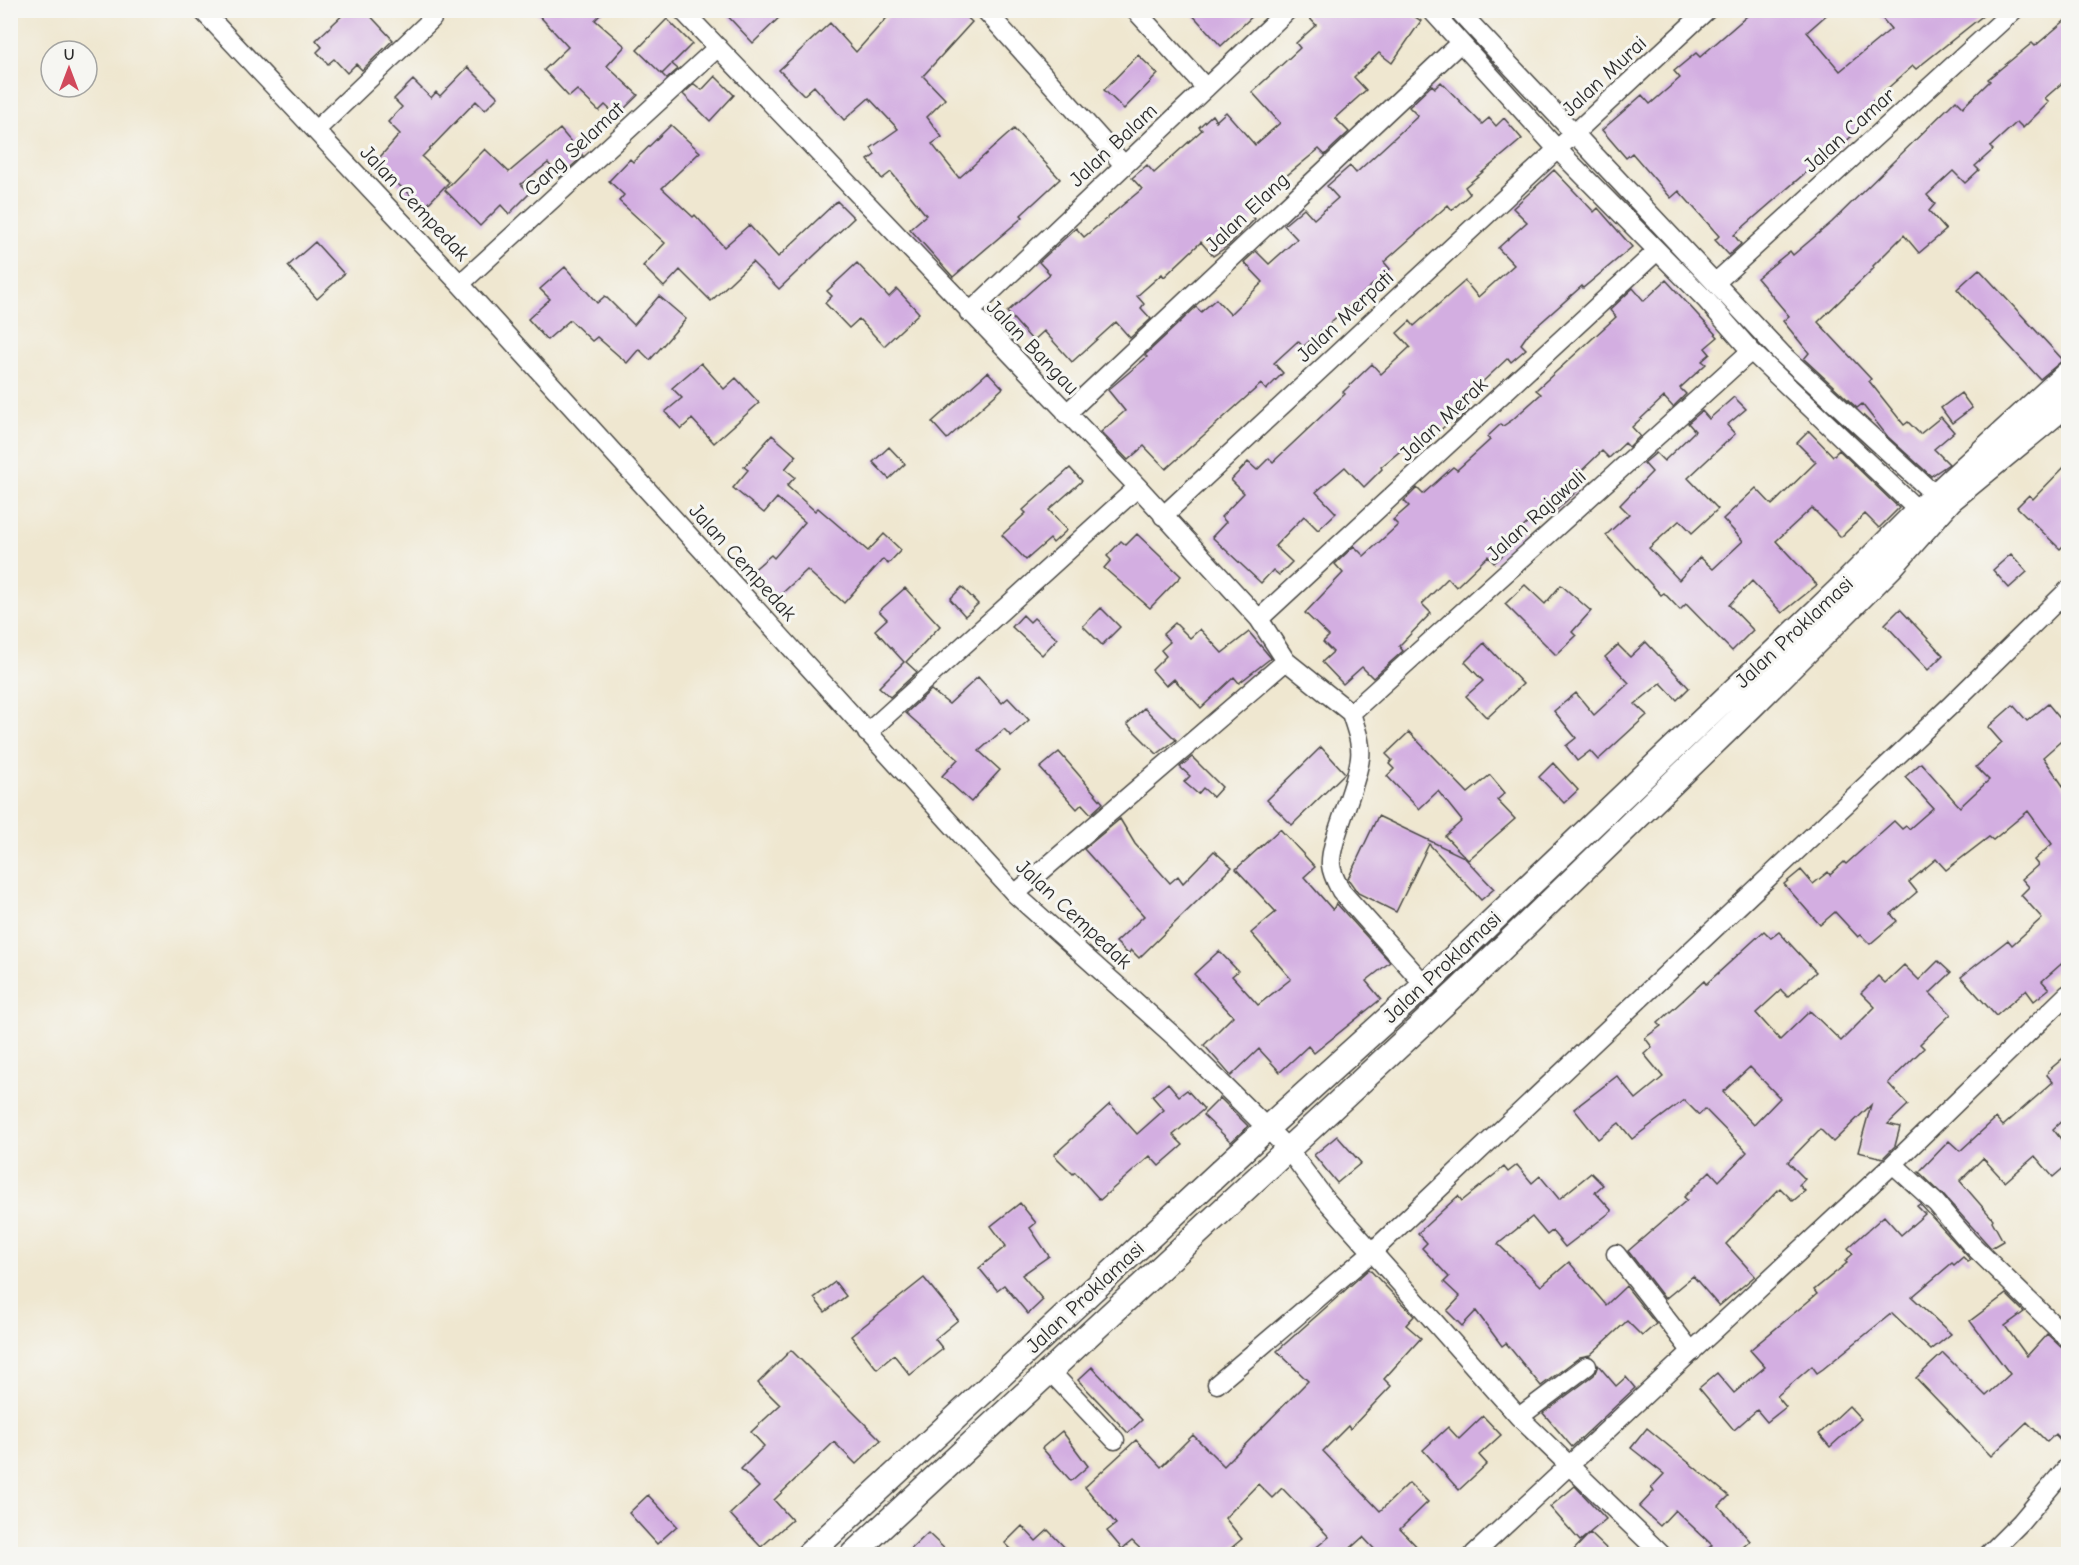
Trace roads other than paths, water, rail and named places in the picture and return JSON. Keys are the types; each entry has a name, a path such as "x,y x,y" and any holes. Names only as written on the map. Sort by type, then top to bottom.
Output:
{"street":[{"name":"Jalan Cempedak","path":"202,10 460,284 1015,894 1176,1038 1287,1148 1326,1200 1519,1417 1661,1554"},
{"name":"Jalan Bangau","path":"682,10 969,313 1138,487 1259,619 1286,661 1351,712"},
{"path":"985,10 1124,165"},
{"path":"1135,10 1206,88"},
{"name":"Jalan Balam","path":"969,313 1288,10"},
{"path":"1431,10 1558,150 1707,301 1751,351 1933,507"},
{"path":"1458,10 1782,354 1933,507"},
{"name":"Jalan Murai","path":"1558,150 1707,10"},
{"name":"Jalan Camar","path":"1715,283 2014,10"},
{"path":"316,130 432,18"},
{"name":"Jalan Elang","path":"1066,414 1460,43"},
{"name":"Gang Selamat","path":"460,284 718,47"},
{"name":"Jalan Merpati","path":"1163,516 1558,150"},
{"name":"Jalan Merak","path":"1259,619 1657,251"},
{"name":"Jalan Rajawali","path":"1351,712 1751,351"},
{"name":"Jalan Proklamasi","path":"809,1554 1266,1129 1425,985 1836,592 1933,507 2068,373"},
{"name":"Jalan Proklamasi","path":"853,1554 1456,992 1752,706 1890,568 1933,507 2068,403"},
{"path":"867,733 1138,487"},
{"path":"1217,1384 1372,1252 1950,706 2068,590"},
{"path":"1015,894 1286,661"},
{"path":"1351,712 1360,739 1360,756 1355,784 1331,862 1334,876 1341,891 1425,985"},
{"path":"1474,1554 1569,1463 1692,1352 1893,1164 2068,994"},
{"path":"1893,1164 1936,1203 1970,1242 2068,1339"},
{"path":"1616,1254 1692,1352"},
{"path":"1519,1417 1587,1366"},
{"path":"1049,1370 1115,1440"},
{"path":"1989,1554 2021,1522 2068,1466"}]}
